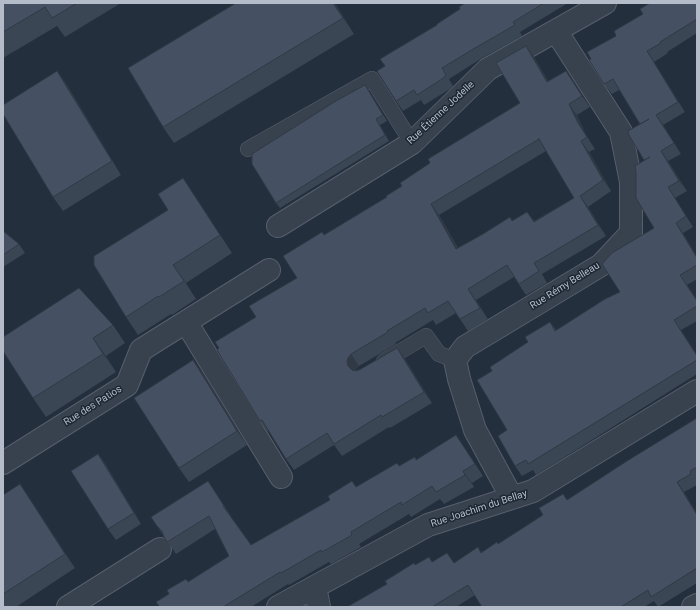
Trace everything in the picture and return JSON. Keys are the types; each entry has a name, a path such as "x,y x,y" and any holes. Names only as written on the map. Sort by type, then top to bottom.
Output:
{"street":[{"name":"Rue Étienne Jodelle","path":"278,226 412,143 488,69 605,3"},
{"name":"Rue Rémy Belleau","path":"455,360 465,347 601,265 631,233 631,182 621,132 556,31"},
{"name":"Rue des Patios","path":"3,463 127,385 141,350 269,270"},
{"path":"186,322 281,477"},
{"path":"455,360 458,379 475,430 512,498"},
{"name":"Rue Joachim du Bellay","path":"278,607 317,597 428,525 533,491 697,391"},
{"path":"68,607 160,549"},
{"path":"693,607 697,605"}],"lane":[{"path":"248,149 372,79 412,143"},
{"path":"370,369 426,336 439,354 455,360"}],"building":[{"path":"3,3 77,3 52,18 45,7 3,32"},
{"path":"236,3 333,3 343,18 163,127 128,68"},
{"path":"465,3 544,3 513,22 515,25 442,68 446,75 442,79 417,95 414,90 396,101 377,71 385,66 380,59 437,25 460,9 459,7"},
{"path":"650,3 697,3 697,19 647,51 678,102 656,115 674,143 661,151 679,181 668,187 686,216 676,223 697,258 697,265 680,275 697,301 697,306 674,320 697,356 697,360 528,464 526,460 515,466 498,436 507,430 477,380 492,371 490,367 528,342 525,337 550,322 555,331 605,299 620,292 602,264 612,253 654,228 636,198 635,166 650,157 644,160 628,131 649,119 640,124 613,79 604,84 589,60 591,59 587,52 616,36 614,31 643,14 640,9"},
{"path":"526,46 547,82 566,71 582,96 569,104 587,137 581,141 603,180 580,196 598,225 534,263 539,271 519,284 507,265 468,289 480,308 460,319 448,301 428,313 425,308 351,354 347,361 348,366 352,370 357,371 397,348 424,392 382,417 381,415 334,444 327,433 286,459 262,420 260,421 217,350 219,348 215,342 256,317 249,306 297,278 283,256 322,232 324,235 387,197 386,196 402,186 400,183 430,163 428,159 520,103 496,63","holes":["539,139 574,198 534,222 527,212 512,221 510,217 456,249 431,204"]},
{"path":"57,71 112,161 53,197 3,114 3,105"},
{"path":"365,85 383,115 376,119 385,135 276,203 252,164 252,154 336,101"},
{"path":"183,178 220,235 173,265 184,281 126,317 94,265 94,256 168,210 158,194"},
{"path":"3,231 19,244 3,255"},
{"path":"79,288 113,325 93,338 103,354 33,398 3,351 3,337"},
{"path":"193,360 237,431 179,468 134,398"},
{"path":"697,418 697,467 690,471 691,474 677,482 697,515 697,568 651,597 648,590 621,607 482,607 468,585 432,607 347,607 387,584 385,581 414,563 415,565 429,557 432,562 447,553 454,563 478,547 481,553 497,542 498,544 543,515 539,508 563,494 567,500"},
{"path":"456,435 475,464 463,471 465,475 436,492 432,486 402,505 401,502 351,532 352,535 322,552 321,550 281,573 280,572 223,607 160,607 156,602 169,594 167,590 186,579 188,582 229,556 209,516 167,542 162,531 151,517 208,481 223,506 251,545 330,500 328,496 352,481 356,487 397,463 399,466 415,457 416,460"},
{"path":"98,454 134,513 108,529 71,471"},
{"path":"20,484 65,554 3,594 3,495"}]}
